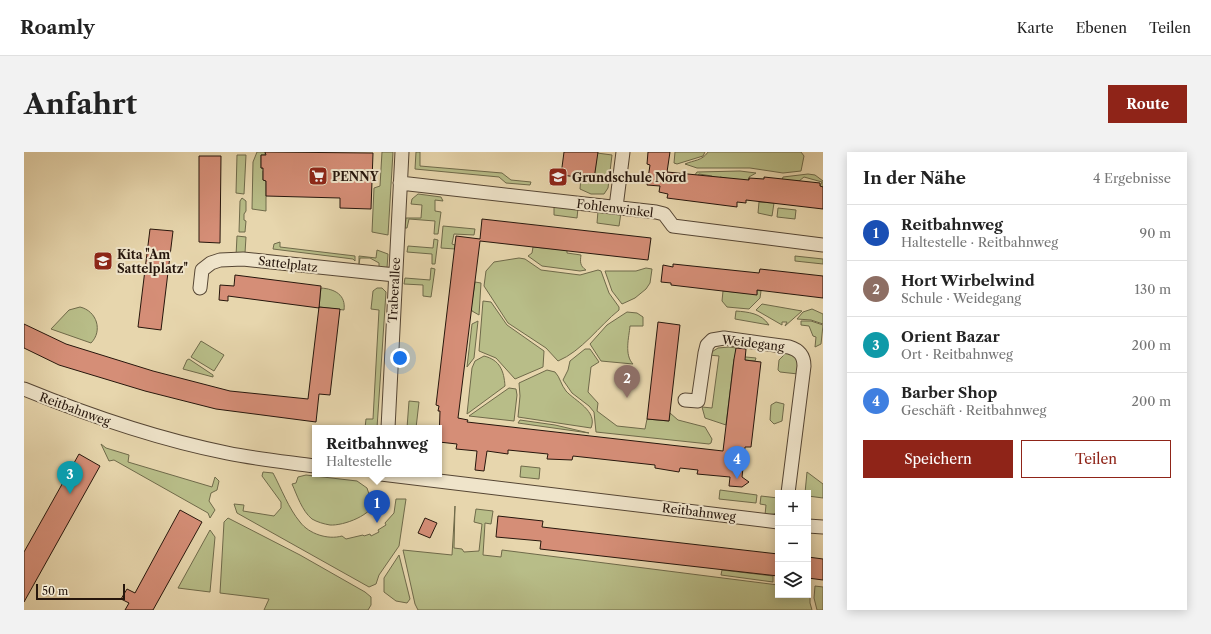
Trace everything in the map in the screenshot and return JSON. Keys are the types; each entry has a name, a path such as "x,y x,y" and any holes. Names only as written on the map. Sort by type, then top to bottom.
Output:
{"street":[{"name":"Traberallee","path":"388,425 402,152"},
{"path":"616,207 623,152"},
{"name":"Fohlenwinkel","path":"400,183 616,207 664,214 673,226 823,245"},
{"name":"Sattelplatz","path":"200,288 202,270 211,263 220,260 267,261 395,276"},
{"name":"Weidegang","path":"685,400 698,401 705,353 707,345 712,340 724,338 789,347 799,351 804,359 804,366 788,490"},
{"name":"Reitbahnweg","path":"24,390 89,415 169,439 227,453 312,466"},
{"name":"Reitbahnweg","path":"410,477 775,522"},
{"path":"811,526 823,527"}],"green space":[{"path":"257,152 265,152 265,155 261,155 261,168 266,169 266,171 263,171 263,180 266,181 266,211 252,209 253,162"},
{"path":"382,152 393,152 388,235 372,232 374,188 380,186"},
{"path":"416,152 420,152 420,166 502,173 511,180 531,182 530,185 506,183 499,177 415,169"},
{"path":"675,152 705,152 703,156 677,164 674,163"},
{"path":"708,152 801,152 804,156 801,171 783,173 750,168 697,168 685,164 700,159"},
{"path":"597,153 612,155 608,188 604,194 591,194 580,189 581,177 594,179"},
{"path":"237,155 246,155 244,194 236,193"},
{"path":"740,171 756,173 749,177 748,183 720,177 720,179 712,178 712,176 699,174 698,176 694,176 697,172"},
{"path":"808,174 815,175 823,181 823,187 820,186 822,182 804,177 799,181 781,182 783,177"},
{"path":"418,194 441,197 443,201 435,200 435,211 441,212 438,234 434,234 435,221 409,219 407,228 405,228 406,218 421,218 422,205 411,204 412,199"},
{"path":"242,198 246,201 244,220 246,221 245,232 239,232 240,201"},
{"path":"759,202 774,203 772,216 758,213"},
{"path":"554,205 578,208 577,218 554,215"},
{"path":"778,208 796,210 795,219 777,217"},
{"path":"598,211 621,213 619,226 597,223"},
{"path":"443,226 475,229 474,235 454,234 452,244 455,245 455,249 441,248"},
{"path":"237,236 246,237 245,253 236,256"},
{"path":"434,239 438,240 435,264 432,264 432,254 407,252 408,246 433,248"},
{"path":"280,242 280,247 355,256 355,261 353,259 273,249 274,244"},
{"path":"533,247 567,250 567,253 581,255 581,264 586,270 580,271 542,266 528,256 532,253"},
{"path":"377,250 388,254 387,268 379,269 379,263 370,258 360,258 359,264 359,256 376,258"},
{"path":"795,256 823,259 823,264 795,261"},
{"path":"519,258 525,259 541,270 580,275 598,270 601,271 609,293 619,307 619,310 583,345 567,357 558,361 546,348 508,323 484,286 486,271 494,262"},
{"path":"431,268 435,269 431,297 423,296 423,285 404,284 405,278 430,280"},
{"path":"646,268 652,269 650,283 646,289 635,298 622,304 612,291 605,271 636,271"},
{"path":"475,282 481,283 479,315 472,311 471,308"},
{"path":"321,288 335,291 343,300 344,310 319,307"},
{"path":"377,288 382,288 386,292 377,425 365,425 366,419 373,419 379,310 371,309 373,291"},
{"path":"757,290 761,291 760,298 749,309 727,307 722,301 723,291 757,294"},
{"path":"483,301 491,302 507,325 544,351 543,367 515,379 496,358 479,351"},
{"path":"762,304 802,311 785,326 787,322 782,322 782,325 756,310"},
{"path":"80,307 91,313 96,322 97,333 91,343 51,329 69,310"},
{"path":"812,309 823,314 823,324 811,320 797,319 803,312"},
{"path":"736,311 758,316 769,325 735,319"},
{"path":"627,312 637,313 643,317 643,326 630,326 628,351 630,360 633,364 601,361 590,344 607,325"},
{"path":"478,321 474,358 467,367 472,324"},
{"path":"801,321 811,321 823,325 821,344 815,347 816,337 813,336 809,326 801,325"},
{"path":"201,341 224,355 214,371 191,357"},
{"path":"718,348 736,348 736,356 756,358 755,361 734,359 726,425 705,418 702,407 712,408 719,356 709,355"},
{"path":"585,349 590,349 599,362 591,367 588,392 598,403 597,411 617,426 645,429 647,419 669,421 670,413 678,420 705,427 712,439 711,443 596,432 594,412 589,406 572,393 563,380 568,370 570,361"},
{"path":"787,352 792,354 798,360 798,374 780,372 778,370 779,360"},
{"path":"484,356 494,360 500,367 504,376 505,386 467,414 472,368 475,361"},
{"path":"189,359 213,375 213,377 183,369 187,360"},
{"path":"547,370 555,372 566,391 589,411 592,422 591,428 518,417 520,396 519,383"},
{"path":"509,388 516,389 517,395 514,421 469,416"},
{"path":"409,401 419,402 416,425 407,425"},
{"path":"776,402 784,404 782,421 774,424 770,420 771,405"},
{"path":"520,420 555,425 589,433 518,423"},
{"path":"101,444 106,448 129,455 128,462 212,487 215,477 219,481 217,490 211,493 209,501 215,510 210,518 208,513 114,460 109,461"},
{"path":"521,466 540,468 539,479 520,477"},
{"path":"263,472 273,473 296,517 308,530 319,535 331,537 342,536 346,539 370,534 371,536 379,532 378,530 386,525 385,523 394,513 396,499 406,499 399,546 379,575 376,584 369,587 237,513 234,504 244,505 243,511 274,516 281,508 281,502 262,476"},
{"path":"807,472 823,484 823,498 811,496 811,490 805,490"},
{"path":"306,475 312,476 312,477 357,481 367,488 371,500 376,499 374,505 364,515 342,524 330,525 312,519 305,512 292,484 296,483 298,477"},
{"path":"720,490 757,495 756,503 719,499"},
{"path":"761,496 775,498 775,513 765,515 766,505 760,504"},
{"path":"455,506 454,548 462,549 464,552 479,551 482,524 474,522 476,509 493,511 491,524 485,523 483,555 501,557 502,550 775,585 775,598 810,598 812,610 418,610 415,604 403,550 452,555"},
{"path":"228,518 300,555 365,592 371,597 371,605 368,610 264,610 269,599 220,593 224,522"},
{"path":"210,530 215,537 210,592 178,588"},
{"path":"399,555 410,599 407,603 396,601 384,592 384,578"},
{"path":"722,570 773,576 773,582 721,575"},
{"path":"815,586 823,587 823,610 817,610 814,598"}],"building":[{"name":"PENNY","path":"265,152 373,153 371,209 340,208 340,198 266,196 266,181 263,180 263,168 261,168 261,155 266,155"},
{"path":"564,152 598,152 594,179 561,175"},
{"path":"648,152 670,152 667,172 749,180 749,178 764,179 764,177 820,183 820,186 823,187 823,209 746,200 746,203 737,202 737,207 667,198 668,194 659,192 660,186 647,185 650,165 647,164"},
{"path":"199,156 221,156 220,243 199,242"},
{"path":"482,219 651,238 648,260 480,241 458,418 468,420 467,422 723,451 736,348 746,349 745,360 761,362 751,447 745,447 742,477 749,482 742,487 729,486 730,477 697,474 698,470 680,468 679,472 655,468 655,465 573,456 572,460 547,459 548,454 508,450 508,454 487,451 484,471 475,470 477,451 456,449 457,444 442,442 442,425 440,425 440,411 438,411 439,406 436,405 456,236 480,239"},
{"path":"150,229 173,231 161,330 138,327"},
{"path":"673,264 759,273 760,269 823,276 823,298 757,290 757,295 671,285 671,283 661,282 663,265 673,267"},
{"path":"235,275 321,286 319,308 228,296 228,301 219,300 220,285 234,286"},
{"path":"319,307 340,309 330,395 319,394 316,422 216,409 145,391 59,365 24,348 24,324 66,344 153,371 230,391 308,399"},
{"path":"658,322 680,325 669,421 647,419"},
{"path":"79,454 100,466 24,602 24,552"},
{"path":"180,510 202,522 153,610 125,610 129,603 121,599 127,589 135,593"},
{"path":"498,516 543,521 542,527 775,554 775,576 540,549 541,541 496,537"},
{"path":"425,518 437,523 430,538 418,533"},
{"path":"811,557 823,559 823,580 811,578"}],"place":[{"name":"PENNY","path":"318,176"},
{"name":"Grundschule Nord","path":"558,177"},
{"name":"Kita \"Am Sattelplatz\"","path":"103,261"},
{"name":"Hort Wirbelwind","path":"627,398"},
{"name":"Barber Shop","path":"737,479"},
{"name":"Orient Bazar","path":"70,494"},
{"name":"Reitbahnweg","path":"377,523"}]}
